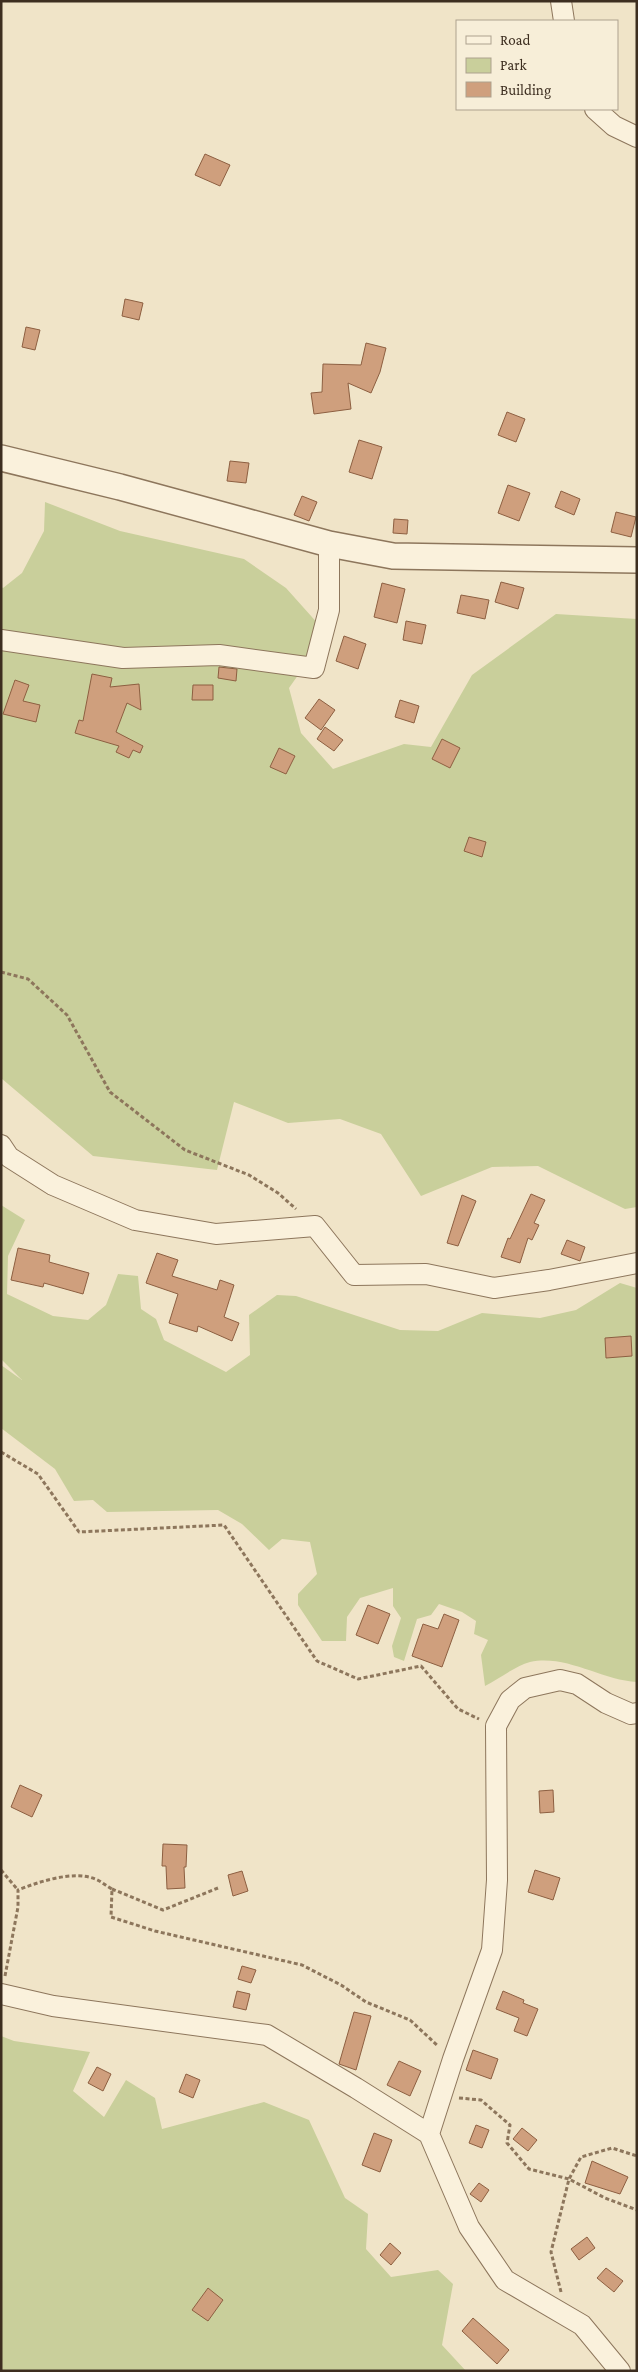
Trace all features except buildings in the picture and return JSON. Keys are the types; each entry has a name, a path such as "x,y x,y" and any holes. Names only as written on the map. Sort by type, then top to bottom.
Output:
{"street":[{"path":"561,1 564,20"},
{"path":"596,110 614,126 637,137"},
{"path":"1,458 120,487 329,544 393,556 637,560"},
{"path":"1,640 123,658 219,655 314,668 329,610 329,544"},
{"path":"1,1145 9,1157 53,1185 136,1220 216,1234 315,1226 354,1275 426,1274 494,1288 549,1280 637,1263"},
{"path":"429,2134 450,2068 492,1950 498,1880 496,1726 510,1700 525,1688 560,1680 577,1684 606,1703 631,1714 637,1713"},
{"path":"1,1994 53,2006 267,2034 429,2134 469,2227 505,2280 582,2325 620,2371"}],"path":[{"path":"1,972 28,979 67,1015 110,1092 185,1150 249,1175 278,1193 315,1226"},
{"path":"1,1452 38,1474 79,1532 224,1525 317,1661 358,1678 421,1666 458,1709 496,1726"},
{"path":"1,1870 18,1890 18,1907 1,1994"},
{"path":"18,1890 40,1881 64,1877 94,1878 112,1889 162,1910 218,1888"},
{"path":"112,1889 111,1916 155,1931 302,1965 341,1984 366,2002 410,2020 437,2045 445,2055 450,2068"},
{"path":"441,2097 481,2100 510,2125 507,2144 529,2170 569,2179 605,2198 637,2210"},
{"path":"565,2315 551,2252 569,2179 581,2157 612,2148 637,2156"}],"green space":[{"path":"45,502 120,531 244,559 286,588 320,626 315,651 289,688 301,733 333,769 404,744 431,747 472,675 556,614 637,619 637,1207 625,1209 538,1166 492,1167 421,1196 381,1134 340,1119 288,1123 234,1102 217,1170 93,1156 1,1078 1,587 3,588 22,573 44,531"},
{"path":"1,1205 25,1220 8,1256 7,1294 53,1316 88,1320 106,1305 118,1274 138,1276 141,1309 156,1319 164,1340 226,1372 250,1355 249,1315 277,1295 296,1296 400,1330 438,1331 482,1313 540,1318 576,1310 620,1283 637,1288 637,1682 610,1677 570,1664 543,1660 524,1664 485,1686 481,1655 488,1640 474,1634 476,1621 462,1612 439,1604 431,1615 417,1619 404,1661 394,1657 392,1646 401,1618 393,1606 393,1588 360,1598 347,1617 346,1641 322,1641 298,1605 298,1594 317,1574 310,1542 282,1539 269,1550 242,1524 218,1510 107,1512 93,1500 74,1501 55,1469 1,1428 1,1365 22,1380 1,1359"},
{"path":"1,2036 14,2041 90,2052 73,2091 104,2117 126,2080 155,2098 162,2129 264,2102 309,2120 345,2198 368,2214 366,2249 391,2277 438,2270 453,2284 442,2345 466,2371 1,2371"}]}
